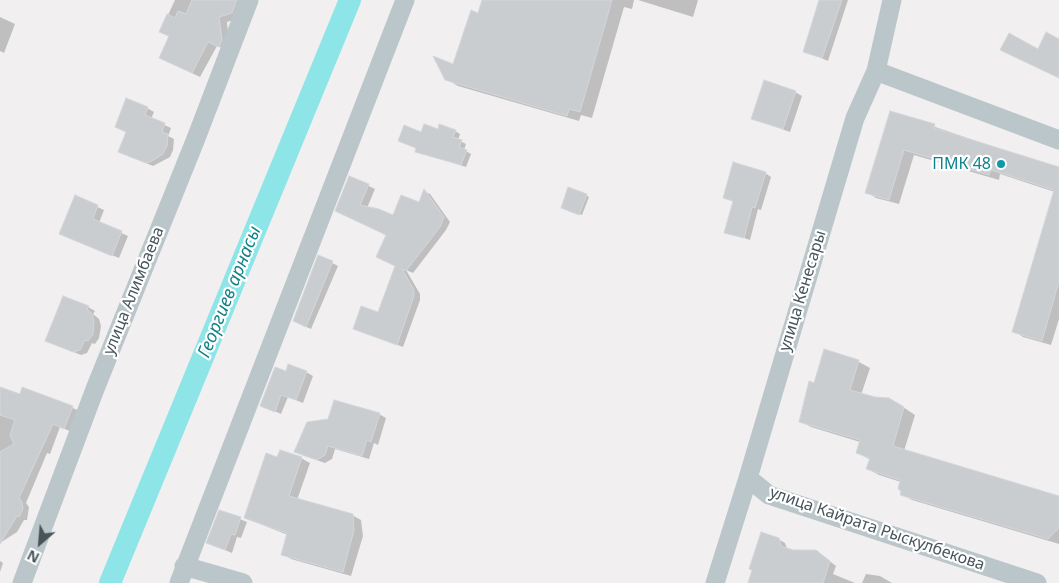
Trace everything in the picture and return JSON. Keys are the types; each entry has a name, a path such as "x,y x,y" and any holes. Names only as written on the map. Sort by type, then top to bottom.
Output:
{"street":[{"name":"улица Алимбаева","path":"22,583 95,389 195,141 249,0"},
{"path":"243,583 181,574 405,0"},
{"name":"улица Кенесары","path":"714,583 748,478 855,118 876,70 892,0"},
{"path":"876,70 1059,140"},
{"name":"улица Кайрата Рыскулбекова","path":"748,478 769,495 1037,583"}],"building":[{"path":"192,0 237,0 232,13 219,17 222,40 219,47 208,42 192,73 159,58 169,36 159,32 167,14 175,18 178,11 186,14"},
{"path":"482,0 612,0 580,112 569,109 567,116 445,80 433,56 453,64 471,10 478,13"},
{"path":"819,0 842,0 822,58 803,52"},
{"path":"1046,32 1059,39 1059,78 1000,50 1009,33 1038,49"},
{"path":"764,80 796,91 783,129 751,119"},
{"path":"126,98 148,107 145,115 165,123 162,132 168,134 167,146 163,154 152,161 146,163 118,152 126,132 115,127"},
{"path":"890,111 935,124 934,128 1059,167 1059,281 1042,341 1012,332 1054,190 991,170 989,175 904,150 889,200 865,193"},
{"path":"424,124 438,129 439,124 456,130 453,137 462,140 459,147 467,150 461,165 415,152 416,148 398,141 404,125 421,132"},
{"path":"733,162 766,172 755,208 752,207 744,238 724,233 733,201 723,198"},
{"path":"349,176 369,184 360,205 379,209 393,215 401,195 419,202 424,189 444,217 440,227 406,271 402,269 414,290 414,296 397,345 353,329 361,306 378,312 395,266 376,257 386,235 335,211"},
{"path":"568,187 587,194 579,215 561,208"},
{"path":"75,195 98,205 93,219 122,231 112,256 59,234"},
{"path":"318,255 333,261 306,327 293,321"},
{"path":"63,296 89,306 87,309 92,314 94,321 93,334 88,341 85,340 80,350 73,352 45,341"},
{"path":"824,349 859,360 850,390 875,397 889,398 904,407 893,446 1059,496 1059,528 1048,539 900,495 901,491 898,489 900,480 866,469 870,458 856,453 860,440 799,422 809,381 814,383"},
{"path":"288,364 307,371 296,400 281,395 275,412 260,406 275,367 286,371"},
{"path":"0,387 20,394 22,387 73,406 64,429 53,424 19,498 23,509 0,544 0,452 14,444 10,435 15,420 0,415"},
{"path":"334,400 380,413 371,442 367,440 362,456 328,446 325,455 317,460 294,452 307,422 328,419"},
{"path":"280,450 302,457 289,496 353,514 354,530 343,572 281,555 287,533 244,518 266,453 277,457"},
{"path":"219,510 241,517 235,535 231,534 225,550 206,543"},
{"path":"761,532 779,538 781,546 793,550 816,550 830,561 823,583 748,583 752,570 749,569"}],"waterway":[{"name":"Георгиев арнасы","path":"110,583 350,0"}],"place":[{"name":"ПМК 48","path":"1001,164"}]}
